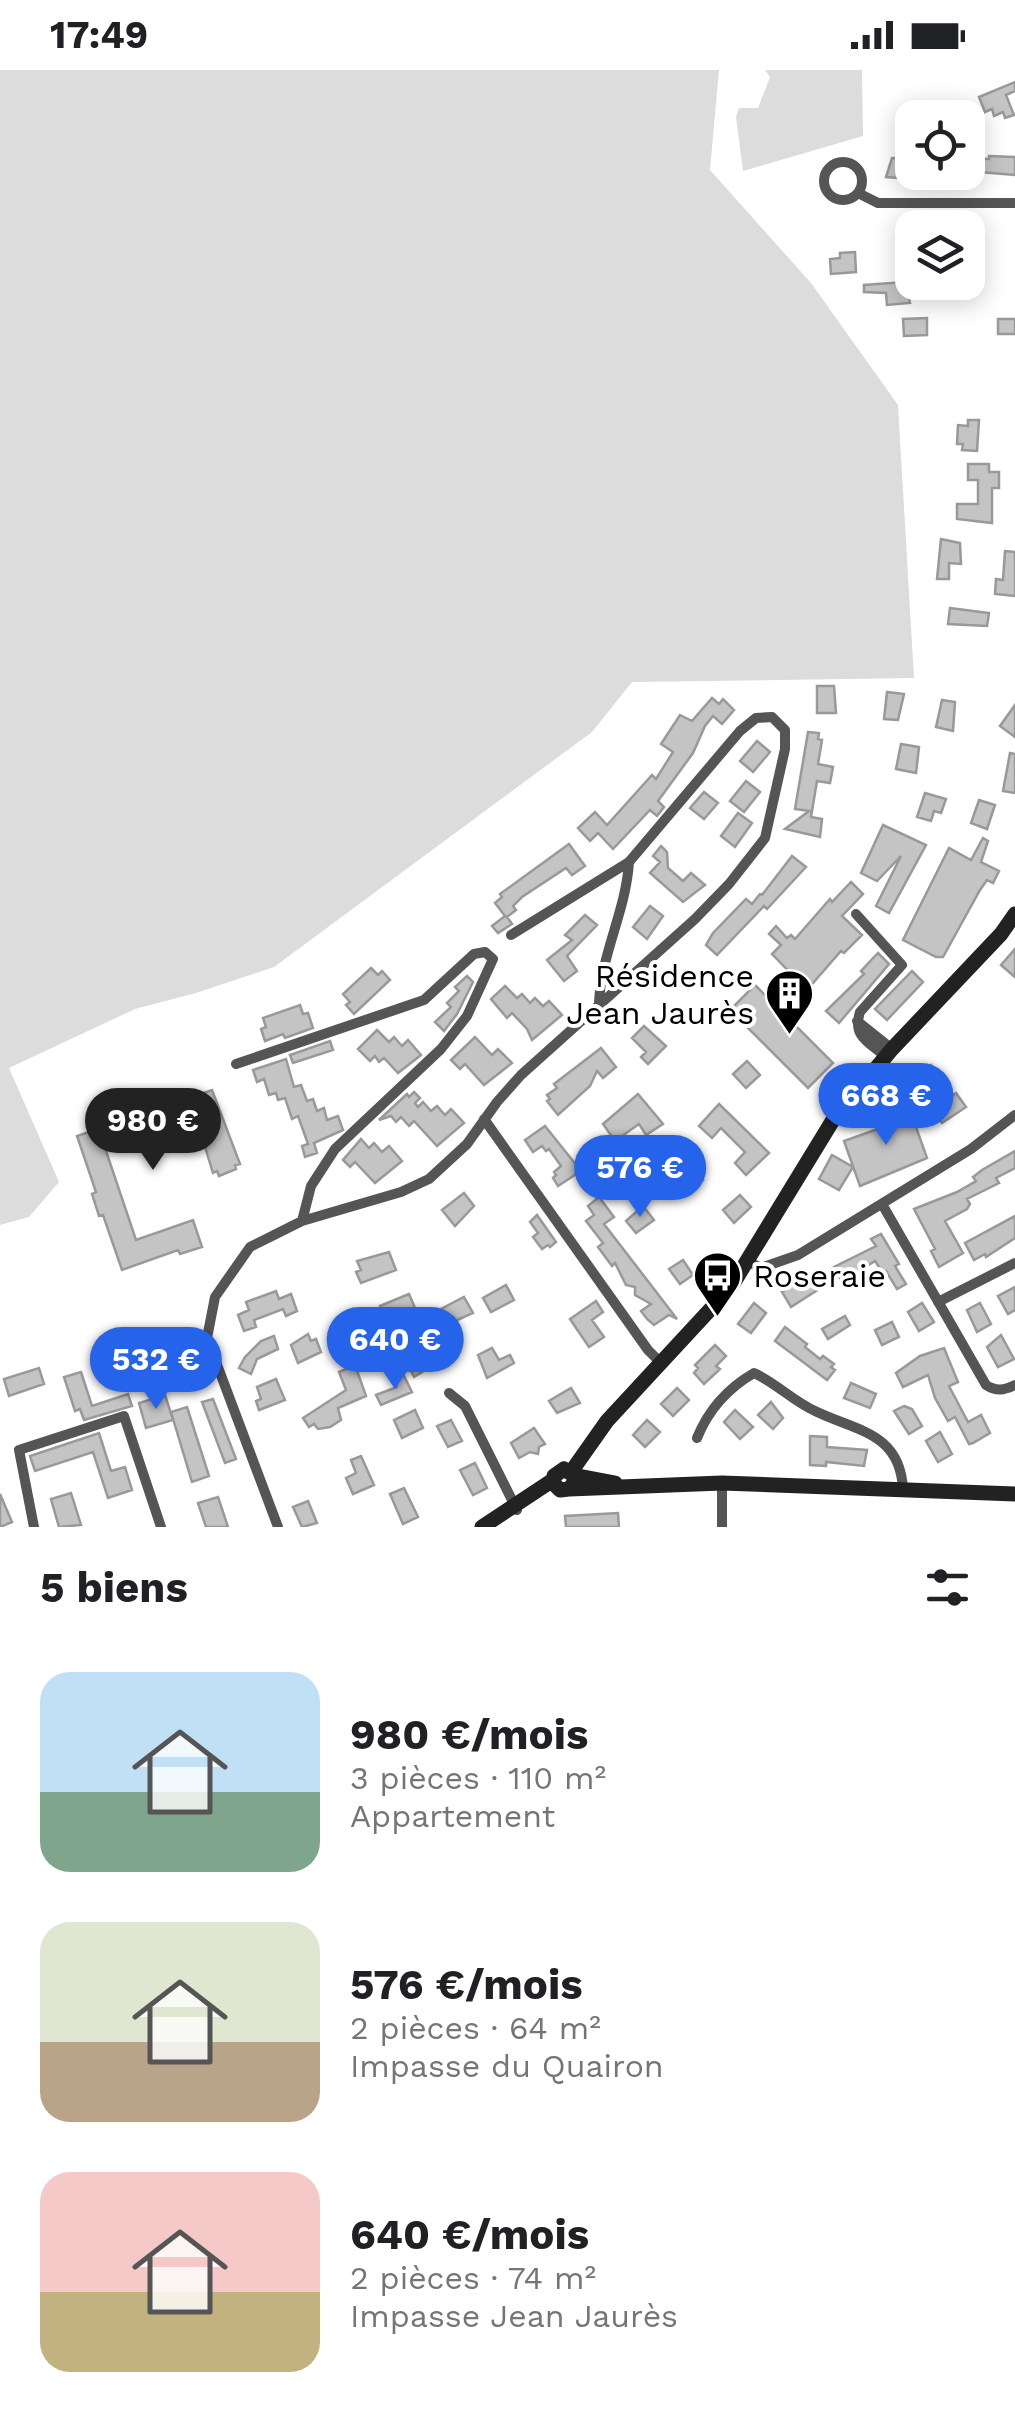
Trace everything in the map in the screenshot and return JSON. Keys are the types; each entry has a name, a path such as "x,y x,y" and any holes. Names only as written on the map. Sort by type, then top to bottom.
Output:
{"main road":[{"path":"482,1527 566,1479 607,1420 731,1287 833,1120 1015,914"},
{"path":"566,1479 581,1441 607,1420"},
{"path":"588,1446 590,1462 606,1482"},
{"path":"566,1479 634,1485 722,1483 1015,1494"},
{"path":"566,1479 602,1490 634,1485"},
{"path":"495,1527 516,1508"}],"street":[{"path":"858,193 878,203 1015,203"},
{"path":"278,1527 207,1338 215,1298 250,1247 302,1221 400,1192 429,1179 458,1153 521,1075 694,920 765,838 785,749 785,730 779,722 772,716 756,718 740,731 629,862 511,936"},
{"path":"598,1003 600,976 628,889 629,862"},
{"path":"856,914 902,964 860,1012 857,1021 889,1053"},
{"path":"236,1064 424,1000 474,954 486,952 493,960 467,1016 442,1049 335,1149 312,1186 302,1221"},
{"path":"749,1262 761,1268 798,1255 970,1149 1015,1115"},
{"path":"484,1119 590,1271 661,1363"},
{"path":"882,1204 986,1385 1005,1390 1015,1384"},
{"path":"938,1302 1015,1263"},
{"path":"697,1438 706,1415 742,1380 754,1374 770,1380 815,1412 873,1434 890,1448 903,1489"},
{"path":"449,1393 466,1406 516,1508"},
{"path":"34,1527 19,1450 124,1416 161,1527"},
{"path":"722,1483 722,1527"}],"shaded area":[{"path":"0,70 719,70 710,170 811,283 898,405 914,678 632,682 592,732 274,967 135,1009 9,1068 59,1182 29,1217 0,1225"},
{"path":"765,70 862,70 863,136 743,171 736,117 739,108 758,108 770,77"}],"building":[{"path":"1015,82 1015,91 1006,95 1014,115 1005,118 1003,112 994,116 992,109 985,112 985,100 979,97"},
{"path":"1015,157 1015,175 985,172 985,159"},
{"path":"892,158 895,158 895,178 886,177"},
{"path":"855,252 856,272 831,274 830,259 840,258 840,253"},
{"path":"895,283 895,300 910,303 887,305 886,293 864,292 864,285"},
{"path":"927,318 927,335 904,336 903,319"},
{"path":"998,319 1015,319 1015,334 998,334"},
{"path":"968,420 979,420 977,451 962,450 963,444 957,444 958,425 968,426"},
{"path":"968,464 989,464 989,472 999,472 999,488 992,488 992,523 957,519 957,504 978,504 978,480 968,480"},
{"path":"941,539 960,543 961,564 949,563 949,579 937,579"},
{"path":"1005,551 1015,552 1015,596 995,594 996,579 1003,580"},
{"path":"950,608 989,613 987,626 948,624"},
{"path":"817,686 834,686 836,713 817,713"},
{"path":"887,692 904,694 898,720 884,719"},
{"path":"712,698 719,704 723,699 734,710 722,724 713,716 705,726 693,753 658,801 664,807 657,816 650,810 613,849 598,833 590,841 578,828 595,812 607,825 652,775 656,779 673,752 661,744 680,715 692,721"},
{"path":"942,700 955,702 953,731 936,727"},
{"path":"1015,705 1015,737 1000,726"},
{"path":"808,732 819,733 818,739 822,740 818,764 833,767 830,783 817,781 811,817 822,819 820,837 785,829 809,811 795,809"},
{"path":"757,741 770,752 753,772 740,761"},
{"path":"901,744 919,747 916,773 896,769"},
{"path":"1010,753 1015,754 1015,793 1003,791"},
{"path":"746,781 760,792 744,812 730,801"},
{"path":"704,792 718,803 704,819 690,808"},
{"path":"925,793 946,799 941,813 934,811 931,821 917,817"},
{"path":"979,800 995,805 987,829 971,823"},
{"path":"738,813 752,823 735,847 721,836"},
{"path":"883,825 926,845 889,913 876,906 901,856 877,881 861,873"},
{"path":"983,838 988,841 981,862 999,871 993,883 987,880 980,890 943,957 903,940 949,848 971,860"},
{"path":"569,844 585,866 572,875 566,868 522,897 507,917 512,924 498,933 492,926 505,916 495,903 502,897 500,894"},
{"path":"661,846 667,852 668,868 683,881 691,873 705,885 683,902 650,873 660,862 653,856"},
{"path":"792,856 806,867 717,955 706,945 713,933 746,899 752,904 762,895"},
{"path":"851,882 863,894 842,916 862,935 844,953 841,951 807,990 772,954 781,945 769,934 776,926 787,938 791,935 795,939 830,899 832,902"},
{"path":"650,906 663,916 647,939 633,927"},
{"path":"585,915 597,925 567,956 577,971 564,981 547,960 572,940 565,935"},
{"path":"1015,949 1015,977 1001,965"},
{"path":"878,953 889,964 839,1023 826,1011 864,974 861,971"},
{"path":"371,968 378,975 382,971 390,980 354,1014 343,994"},
{"path":"912,971 923,982 887,1020 875,1009"},
{"path":"467,976 473,982 444,1031 435,1022 451,1007 447,1003 459,991 455,987"},
{"name":"Résidence Jean Jaurès","path":"755,985 833,1063 808,1088 730,1010"},
{"path":"505,986 517,998 522,994 530,1003 535,998 543,1006 549,1001 562,1015 532,1040 512,1013 507,1018 491,999"},
{"path":"300,1005 303,1014 308,1013 313,1028 265,1041 263,1018"},
{"path":"644,1026 666,1046 648,1064 641,1057 646,1052 632,1038"},
{"path":"377,1030 389,1042 394,1037 402,1046 408,1040 421,1055 398,1073 384,1058 379,1062 375,1056 370,1061 358,1049"},
{"path":"475,1037 492,1055 498,1049 512,1063 484,1085 465,1064 460,1069 451,1060"},
{"path":"330,1041 333,1050 293,1063 290,1055"},
{"path":"601,1048 616,1067 603,1078 597,1071 590,1086 558,1115 547,1101 547,1095 557,1088 554,1084"},
{"path":"286,1059 294,1087 301,1085 307,1101 313,1099 317,1111 324,1108 327,1120 338,1116 343,1130 314,1143 317,1153 305,1157 302,1146 308,1144 298,1116 292,1119 285,1098 278,1100 276,1093 269,1095 264,1079 257,1082 253,1070"},
{"path":"747,1061 760,1075 746,1088 733,1074"},
{"path":"931,1065 939,1078 920,1090 912,1076"},
{"path":"212,1090 240,1164 235,1165 236,1169 219,1176 217,1171 213,1173 197,1121 106,1151 136,1240 193,1220 202,1247 180,1254 178,1250 122,1270 103,1215 99,1216 92,1194 96,1192 77,1136"},
{"path":"414,1092 420,1098 415,1103 418,1107 423,1102 431,1111 437,1106 445,1115 451,1109 464,1123 437,1146 414,1121 409,1126 401,1117 396,1122 391,1116 379,1120"},
{"path":"956,1093 966,1107 942,1123 933,1109"},
{"path":"638,1094 663,1124 646,1135 639,1124 615,1141 603,1124"},
{"path":"719,1104 769,1153 746,1175 735,1163 745,1152 721,1128 712,1138 699,1126"},
{"path":"910,1110 927,1158 860,1186 844,1141 878,1129 876,1122"},
{"path":"545,1126 581,1171 558,1186 553,1178 561,1166 549,1149 546,1151 542,1146 533,1152 525,1140"},
{"path":"361,1139 369,1148 374,1143 382,1152 389,1146 402,1161 375,1183 355,1162 350,1167 343,1160"},
{"path":"1015,1151 1015,1168 996,1178 999,1183 967,1199 967,1209 945,1221 963,1253 939,1267 931,1251 935,1249 914,1209 957,1192 976,1181 973,1177 982,1170"},
{"path":"679,1152 703,1180 688,1191 681,1181 658,1198 646,1181"},
{"path":"832,1155 853,1167 839,1190 819,1179"},
{"path":"464,1193 474,1206 455,1226 442,1210"},
{"path":"740,1195 751,1207 734,1223 723,1210"},
{"path":"599,1197 614,1217 604,1224 677,1319 669,1315 654,1325 647,1319 641,1311 651,1304 635,1295 635,1287 626,1285 615,1263 612,1266 598,1247 603,1243 586,1221 594,1215 588,1206"},
{"path":"643,1206 654,1220 636,1233 626,1221"},
{"path":"537,1215 556,1242 550,1247 542,1249 533,1237 538,1233 530,1222"},
{"path":"1015,1216 1015,1238 986,1257 985,1254 974,1260 965,1243"},
{"path":"881,1234 906,1284 897,1289 875,1261 842,1282 834,1267 876,1246 871,1239"},
{"path":"389,1252 396,1270 361,1283 357,1261"},
{"path":"683,1260 693,1275 680,1284 669,1269"},
{"path":"810,1275 819,1289 791,1307 782,1292"},
{"path":"506,1285 514,1300 491,1312 483,1298"},
{"path":"1015,1287 1015,1310 1008,1314 998,1296"},
{"path":"276,1291 279,1299 291,1294 297,1311 286,1316 283,1309 254,1320 256,1327 244,1331 238,1315 249,1310 246,1302"},
{"path":"409,1294 415,1308 388,1321 380,1306"},
{"path":"464,1297 473,1313 444,1326 437,1311"},
{"path":"596,1301 603,1312 592,1320 604,1337 589,1347 570,1319"},
{"path":"754,1303 766,1313 751,1333 738,1324"},
{"path":"922,1303 934,1322 919,1331 908,1312"},
{"path":"980,1303 991,1324 977,1332 967,1310"},
{"path":"845,1316 850,1325 828,1339 822,1329"},
{"path":"892,1322 899,1337 882,1345 875,1330"},
{"path":"785,1327 820,1359 823,1356 834,1364 831,1367 835,1370 827,1380 775,1341"},
{"path":"308,1334 311,1341 316,1339 321,1352 298,1363 291,1345"},
{"path":"1001,1335 1014,1359 998,1367 987,1347"},
{"path":"274,1336 278,1349 257,1359 251,1374 239,1368 261,1341"},
{"path":"715,1345 726,1356 716,1366 720,1369 704,1384 694,1373 698,1368 695,1365"},
{"path":"492,1348 499,1360 510,1355 514,1363 487,1378 478,1355"},
{"path":"944,1348 958,1382 949,1386 968,1422 981,1415 990,1433 973,1443 969,1444 955,1417 948,1421 928,1375 903,1387 896,1373 920,1356"},
{"path":"428,1349 435,1364 414,1377 407,1363"},
{"path":"355,1365 366,1396 338,1408 341,1420 330,1427 309,1427 303,1418 346,1390 339,1372"},
{"path":"39,1368 44,1384 9,1396 4,1379"},
{"path":"81,1372 92,1406 128,1394 132,1406 84,1420 80,1409 75,1411 64,1377"},
{"path":"404,1376 412,1392 381,1405 376,1395 397,1387 395,1381"},
{"path":"276,1379 285,1400 259,1410 257,1387"},
{"path":"851,1383 876,1394 870,1408 844,1398"},
{"path":"571,1388 580,1403 557,1413 549,1401"},
{"path":"677,1388 689,1400 673,1416 661,1404"},
{"path":"165,1395 173,1420 146,1428 139,1403"},
{"path":"213,1399 236,1459 225,1463 202,1402"},
{"path":"771,1402 783,1418 773,1429 758,1415"},
{"path":"904,1406 912,1409 922,1426 909,1434 894,1411"},
{"path":"187,1407 209,1476 192,1482 171,1412"},
{"path":"415,1410 423,1428 402,1438 394,1420"},
{"path":"735,1410 753,1427 740,1439 724,1422"},
{"path":"451,1420 462,1441 448,1447 437,1426"},
{"path":"647,1420 660,1432 645,1447 633,1435"},
{"path":"534,1428 545,1444 539,1447 538,1454 530,1452 519,1458 511,1443"},
{"path":"940,1432 952,1454 938,1462 926,1441"},
{"path":"99,1433 111,1471 125,1467 132,1490 108,1498 93,1452 35,1471 30,1456"},
{"path":"810,1436 827,1437 827,1447 867,1450 864,1466 826,1462 826,1466 810,1465"},
{"path":"361,1456 374,1485 353,1494 346,1478 356,1473 351,1460"},
{"path":"475,1463 487,1488 473,1495 460,1470"},
{"path":"404,1488 418,1517 403,1524 390,1494"},
{"path":"71,1493 81,1525 59,1527 51,1499"},
{"path":"0,1494 12,1522 0,1527"},
{"path":"218,1497 228,1527 206,1527 198,1503"},
{"path":"308,1501 317,1523 302,1527 293,1507"},
{"path":"618,1513 619,1527 566,1527 565,1516"}],"place":[{"name":"Résidence Jean Jaurès","path":"789,1036"},
{"name":"Roseraie","path":"718,1318"}]}
